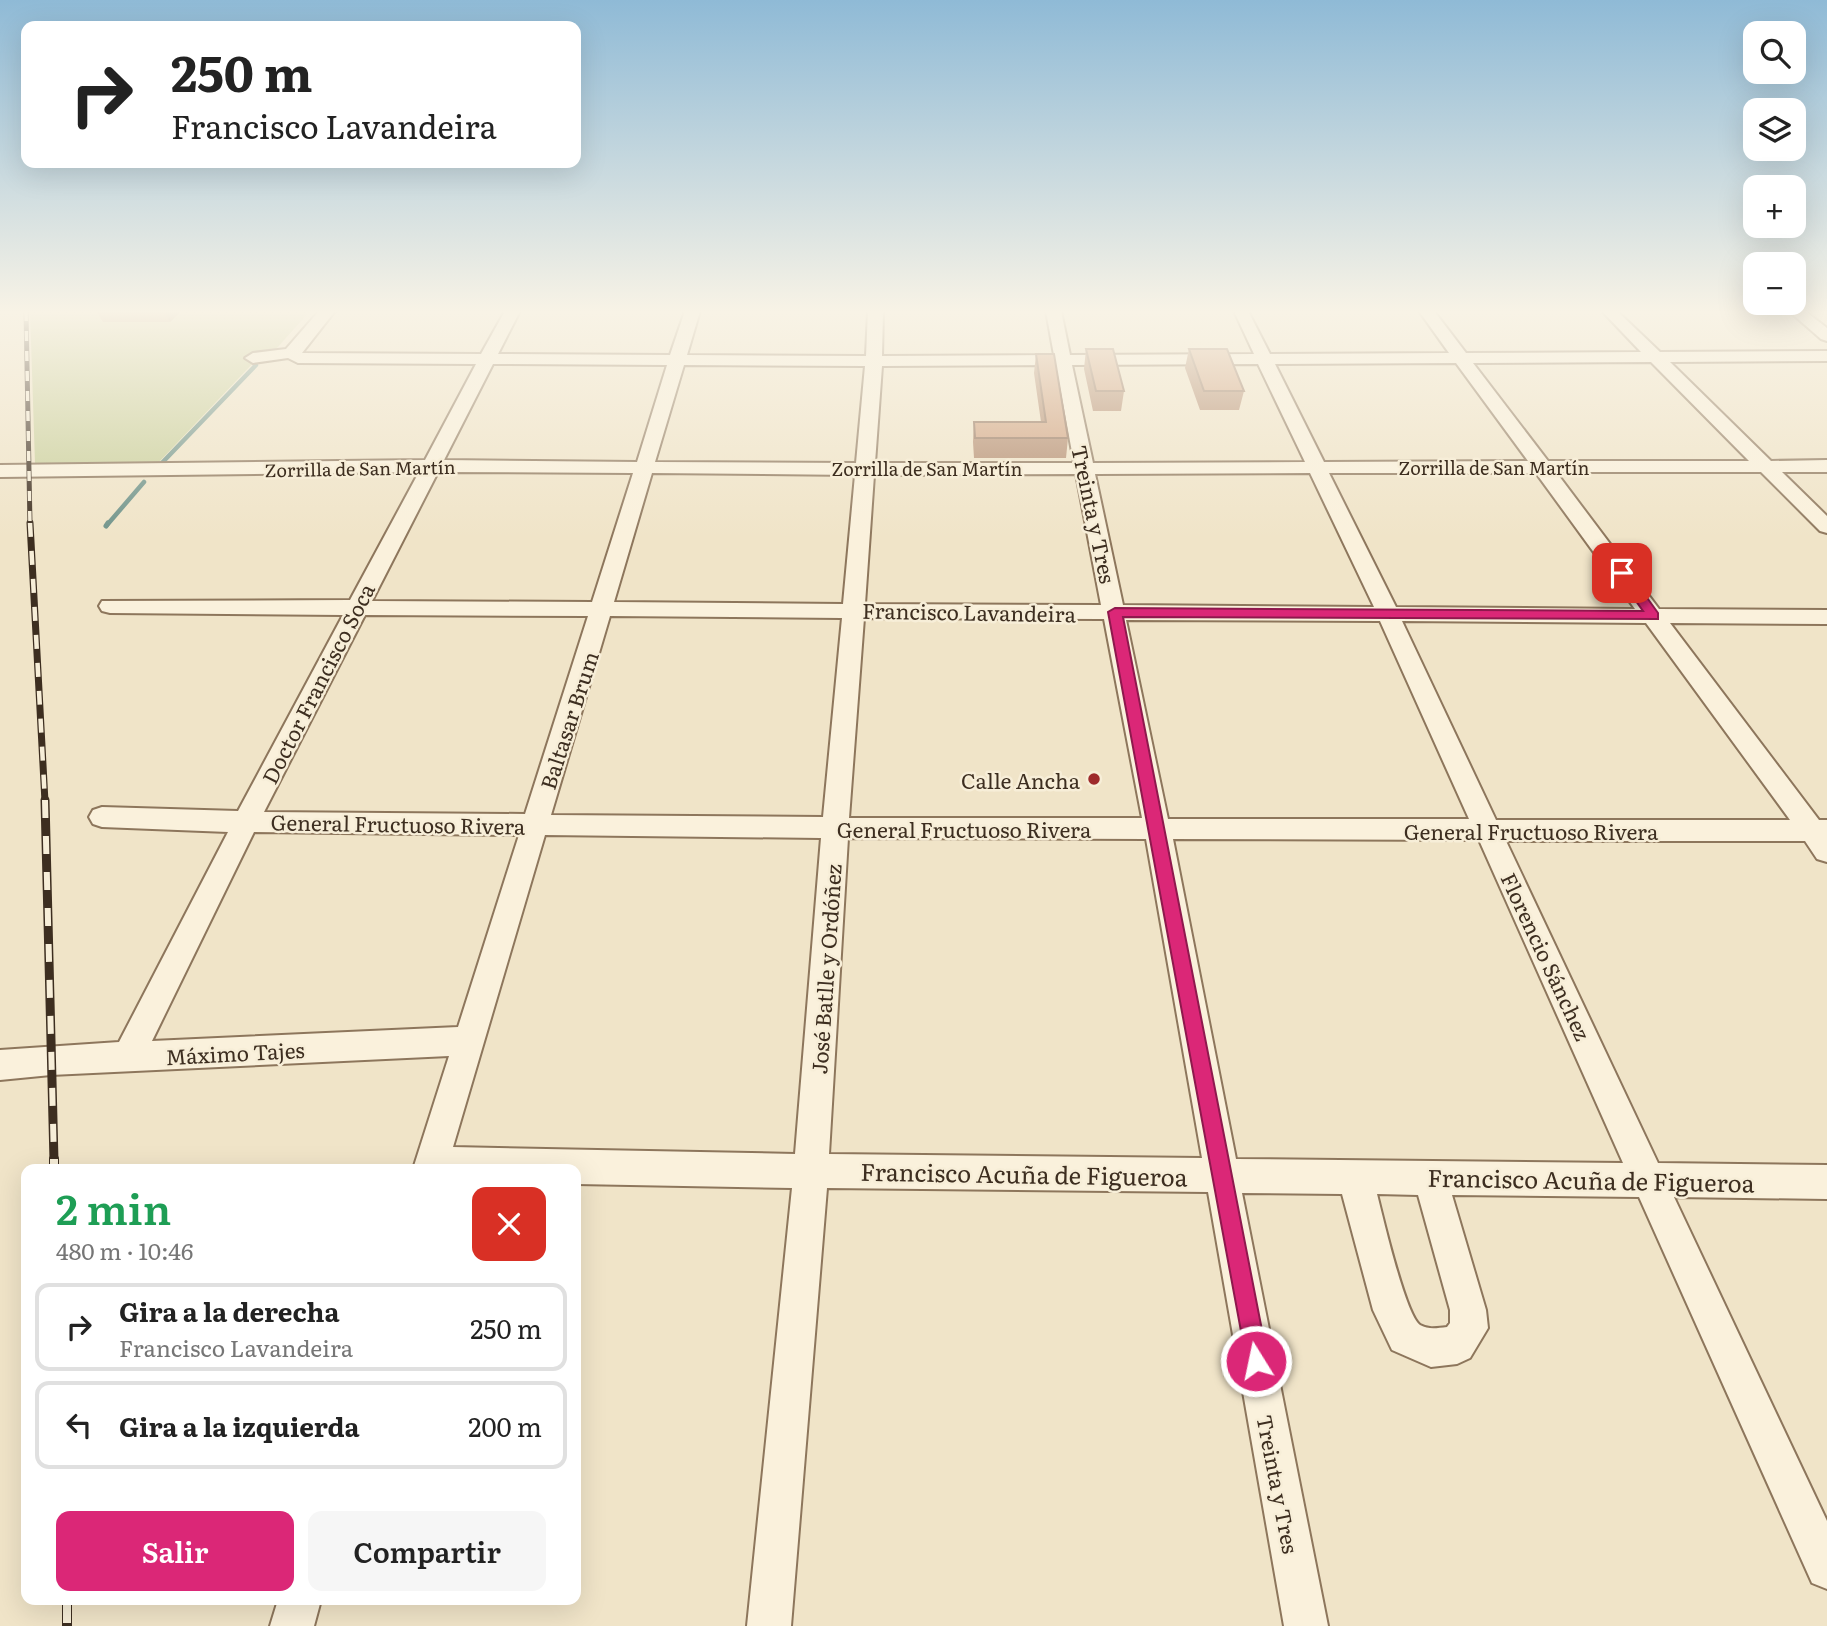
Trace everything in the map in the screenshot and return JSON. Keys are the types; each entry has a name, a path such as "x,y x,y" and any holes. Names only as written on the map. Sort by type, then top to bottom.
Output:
{"street":[{"name":"Doctor Francisco Soca","path":"128,1058 356,607 473,387"},
{"name":"Baltasar Brum","path":"432,1164 668,387"},
{"name":"José Batlle y Ordóñez","path":"769,1626 811,1171 835,828 872,387"},
{"name":"Treinta y Tres","path":"1069,387 1157,827 1306,1626"},
{"name":"Florencio Sánchez","path":"1279,387 1489,830 1827,1568"},
{"path":"1485,387 1653,616 1822,838"},
{"path":"1686,387 1827,527"},
{"name":"Zorrilla de San Martín","path":"0,471 430,466 1827,466"},
{"name":"Francisco Lavandeira","path":"110,606 1827,617"},
{"name":"General Fructuoso Rivera","path":"102,817 246,822 835,828 1489,830 1822,838"},
{"name":"Máximo Tajes","path":"0,1065 51,1060 471,1041"},
{"name":"Francisco Acuña de Figueroa","path":"581,1169 1827,1182"},
{"path":"1355,1177 1391,1310 1405,1337 1431,1348 1457,1345 1469,1328 1468,1310 1430,1178"},
{"path":"292,1626 298,1605"}],"green space":[{"path":"32,387 230,387 158,463 35,463"}],"building":[{"path":"1041,387 1059,387 1068,438 975,438 974,422 1046,422"},
{"path":"1095,387 1123,387 1124,391 1096,391"},
{"path":"1203,387 1242,387 1244,391 1204,391"}],"waterway":[{"path":"159,466 235,387"},
{"path":"107,525 144,482"}],"railway":[{"path":"27,387 30,525"},
{"path":"30,523 45,802"},
{"path":"45,800 54,1161"},
{"path":"67,1605 67,1626"}],"place":[{"name":"Calle Ancha","path":"1094,779"}],"route":[{"path":"1256,1361 1115,612 1653,616 1622,573"}]}
